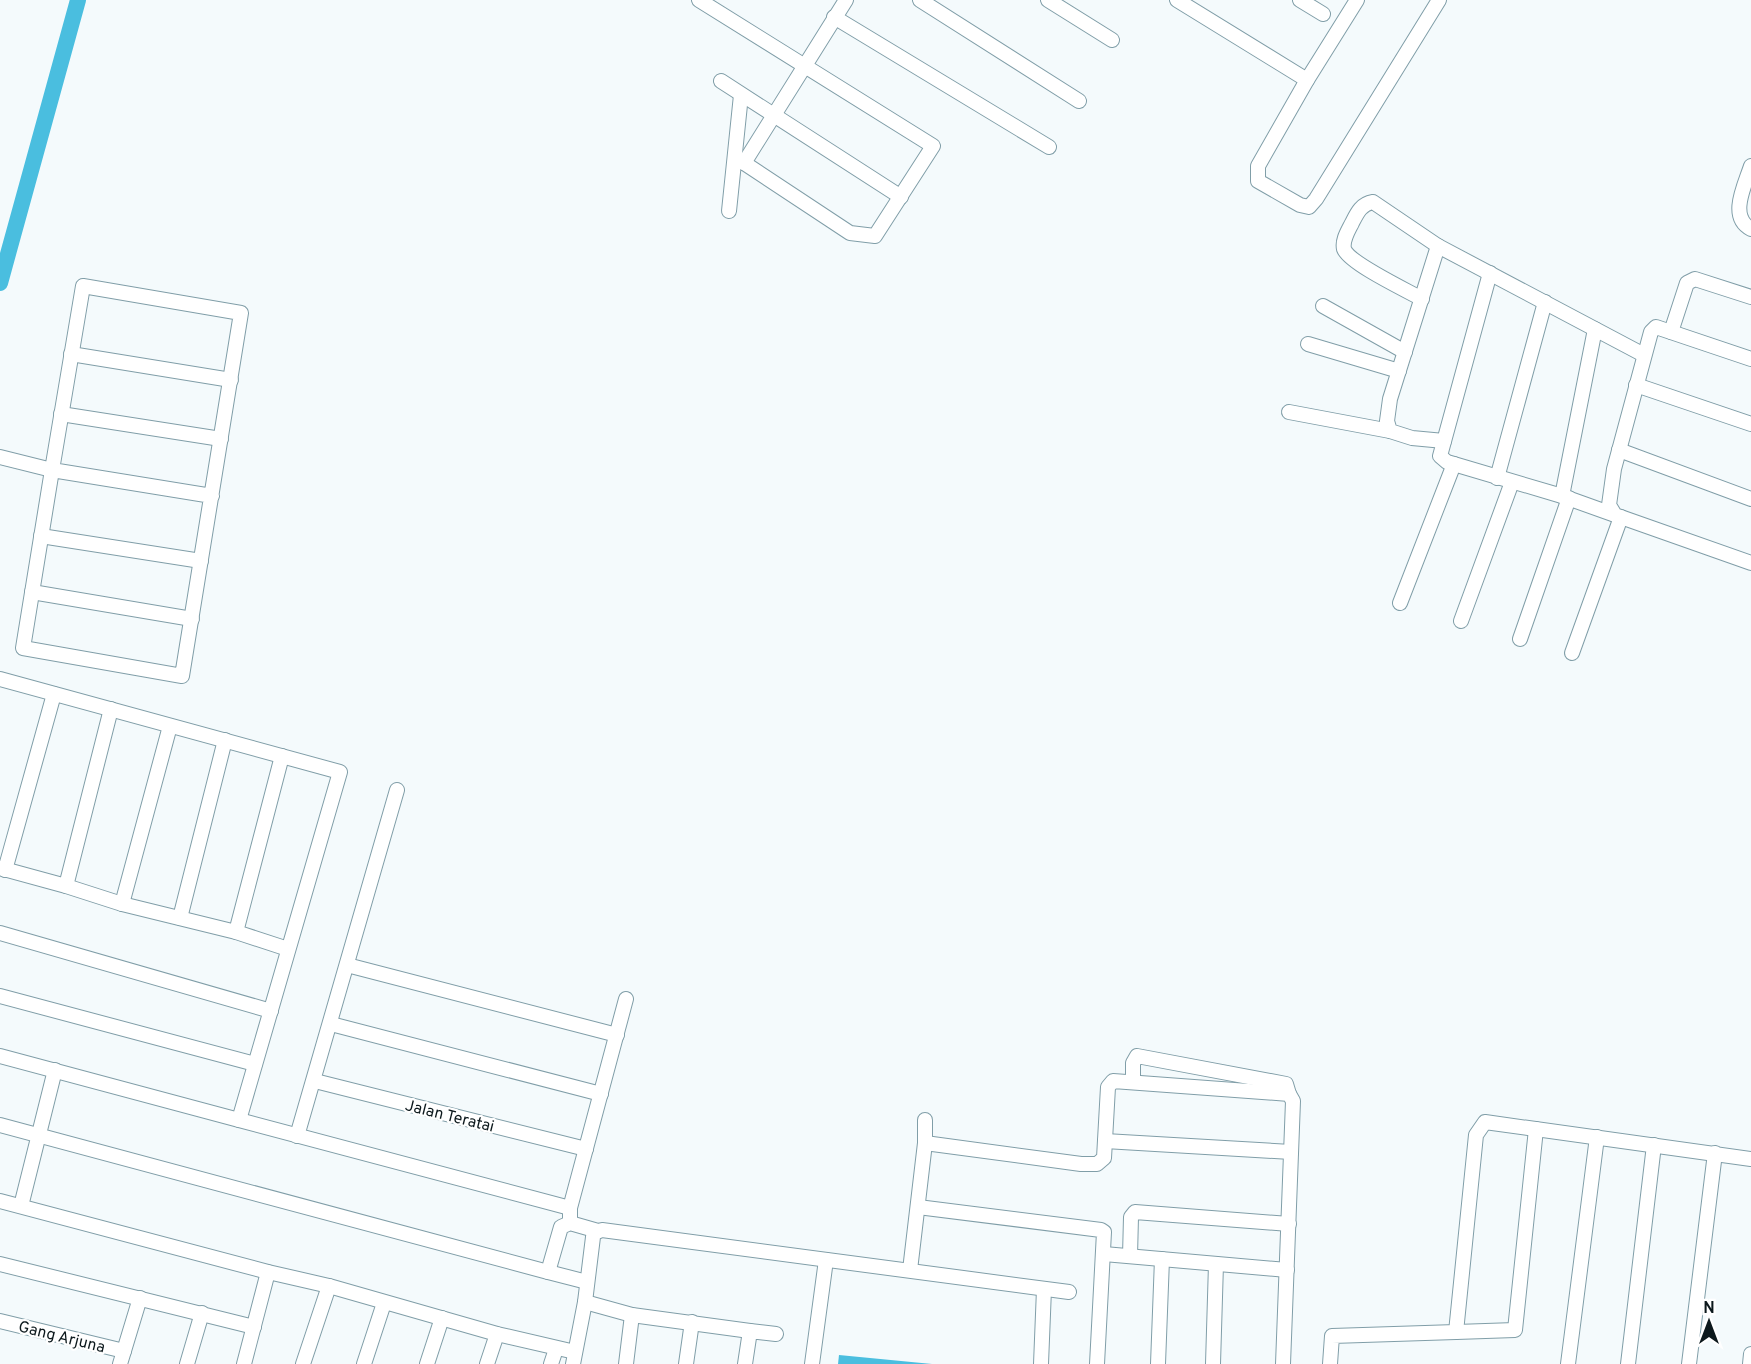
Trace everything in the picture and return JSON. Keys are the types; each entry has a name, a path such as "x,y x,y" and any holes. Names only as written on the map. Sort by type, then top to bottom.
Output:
{"street":[{"path":"699,0 721,6 805,66 933,146 875,236 850,233 739,160"},
{"path":"739,160 774,115 846,0"},
{"path":"920,0 1079,101"},
{"path":"1048,0 1112,40"},
{"path":"1177,0 1307,80"},
{"path":"1300,0 1323,14"},
{"path":"1358,0 1307,80 1258,166 1258,182 1300,205 1309,207 1316,199 1439,0"},
{"path":"834,17 1048,147"},
{"path":"721,81 901,197"},
{"path":"729,211 739,160 741,95"},
{"path":"1751,166 1738,217 1743,225 1751,229"},
{"path":"1422,299 1354,261 1345,250 1344,239 1357,213 1365,203 1373,202 1438,246 1644,355"},
{"path":"1390,431 1387,421 1390,399 1438,246"},
{"path":"1490,273 1440,456 1454,464 1566,497 1751,563"},
{"path":"1671,332 1687,284 1695,279 1751,297"},
{"path":"83,286 241,313 231,380 182,676 23,648 83,286"},
{"path":"1497,478 1545,302"},
{"path":"1323,306 1405,352"},
{"path":"1618,516 1609,505 1618,450 1651,332 1656,327 1751,359"},
{"path":"1520,639 1566,497 1595,329"},
{"path":"1308,344 1399,371"},
{"path":"71,354 231,380"},
{"path":"1636,385 1751,424"},
{"path":"1289,412 1390,431 1412,438 1444,441"},
{"path":"61,414 221,439"},
{"path":"1618,450 1751,499"},
{"path":"0,457 52,470 212,496"},
{"path":"1400,603 1454,464"},
{"path":"1461,621 1512,482"},
{"path":"1572,653 1618,516"},
{"path":"41,536 201,561"},
{"path":"32,592 192,619"},
{"path":"0,679 340,772 239,1120"},
{"path":"54,694 3,869 122,904 236,932 288,949"},
{"path":"66,886 111,709"},
{"path":"122,904 170,726"},
{"path":"180,918 225,740"},
{"path":"236,932 282,756"},
{"path":"297,1136 315,1081 397,790"},
{"path":"0,933 271,1011"},
{"path":"347,965 617,1035"},
{"path":"0,996 255,1064"},
{"path":"548,1272 561,1227 570,1216 626,999"},
{"path":"331,1024 601,1094"},
{"path":"0,1056 297,1136 570,1216 598,1231 1069,1292"},
{"path":"1132,1082 1133,1063 1137,1056 1286,1084 1293,1101 1283,1364"},
{"path":"21,1206 55,1070"},
{"name":"Jalan Teratai","path":"315,1081 586,1149"},
{"path":"925,1143 1081,1164 1097,1164 1104,1158 1108,1087 1113,1081 1289,1094"},
{"path":"910,1270 926,1120"},
{"path":"1456,1332 1476,1135 1485,1122 1751,1159"},
{"path":"0,1125 587,1282"},
{"path":"1330,1364 1332,1336 1515,1330 1536,1129"},
{"path":"1568,1364 1597,1137"},
{"path":"1105,1140 1292,1152"},
{"path":"1628,1364 1654,1145"},
{"path":"1689,1364 1715,1153"},
{"path":"0,1201 329,1286 556,1349 574,1358 585,1302 593,1238 598,1231"},
{"path":"918,1207 1101,1230 1105,1236 1097,1364"},
{"path":"1130,1256 1131,1217 1135,1212 1289,1224"},
{"path":"1104,1254 1287,1270"},
{"path":"1158,1364 1162,1259"},
{"path":"812,1364 826,1260"},
{"path":"0,1264 254,1327"},
{"path":"1213,1364 1216,1264"},
{"path":"244,1364 268,1272"},
{"path":"303,1364 329,1286"},
{"path":"1041,1364 1044,1288"},
{"path":"122,1358 140,1298"},
{"path":"585,1302 632,1315 776,1334"},
{"path":"364,1364 384,1303"},
{"path":"187,1364 202,1313"},
{"path":"626,1364 632,1315"},
{"path":"426,1364 442,1318"},
{"name":"Gang Arjuna","path":"0,1321 122,1358"},
{"path":"686,1364 692,1322"},
{"path":"745,1364 750,1331"},
{"path":"487,1364 497,1334"},
{"path":"551,1364 556,1349"},
{"path":"1750,1364 1751,1354"}],"water":[{"path":"839,1355 932,1364 838,1364"}],"waterway":[{"path":"0,283 78,0"}]}
